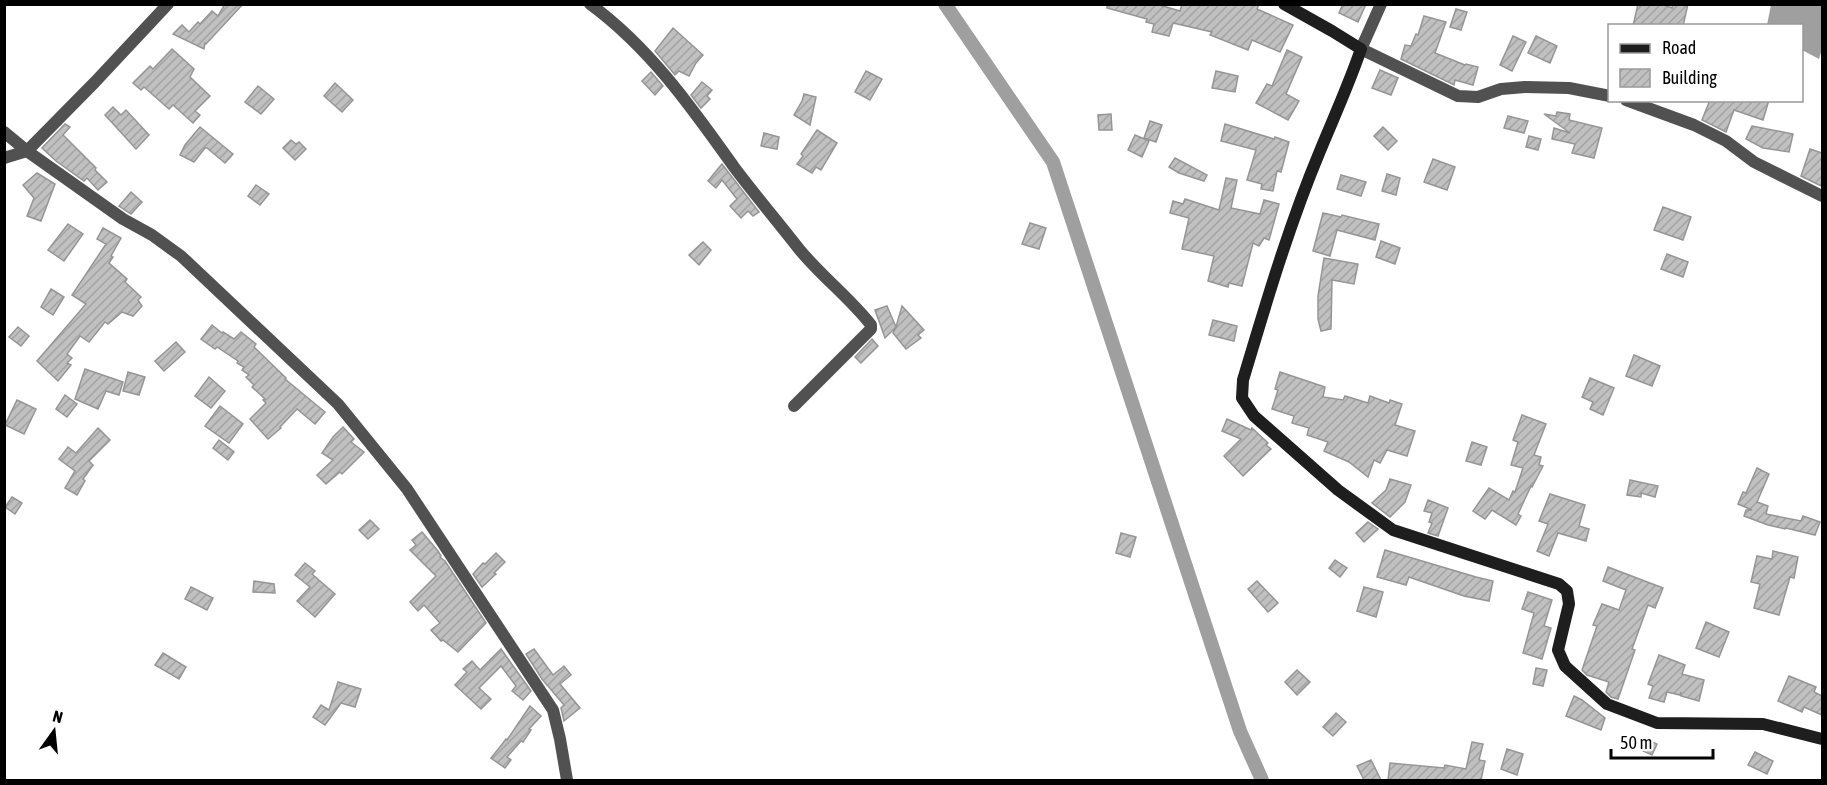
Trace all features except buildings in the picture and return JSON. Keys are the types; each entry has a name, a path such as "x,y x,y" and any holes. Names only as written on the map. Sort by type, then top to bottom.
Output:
{"main road":[{"path":"1284,4 1361,49 1282,252 1243,380 1242,398 1254,416 1338,490 1393,530 1559,584 1567,591 1569,604 1558,650 1565,666 1606,704 1657,723 1763,724 1822,739"}],"street":[{"path":"4,158 27,151 168,4"},
{"path":"590,4 610,19 657,65 807,259 872,325 871,329 794,406"},
{"path":"1381,4 1361,49 1458,96 1478,97 1501,89 1525,87 1569,88 1608,96"},
{"path":"1631,102 1694,125 1726,141 1754,162 1822,196"},
{"path":"4,132 123,219 152,235 181,256 338,404 407,489 553,710 567,780"}],"shaded area":[{"path":"1771,5 1822,5 1822,49 1819,59 1803,51 1803,24 1767,24"}],"waterway":[{"path":"945,4 1053,162 1240,731 1262,780"}]}
